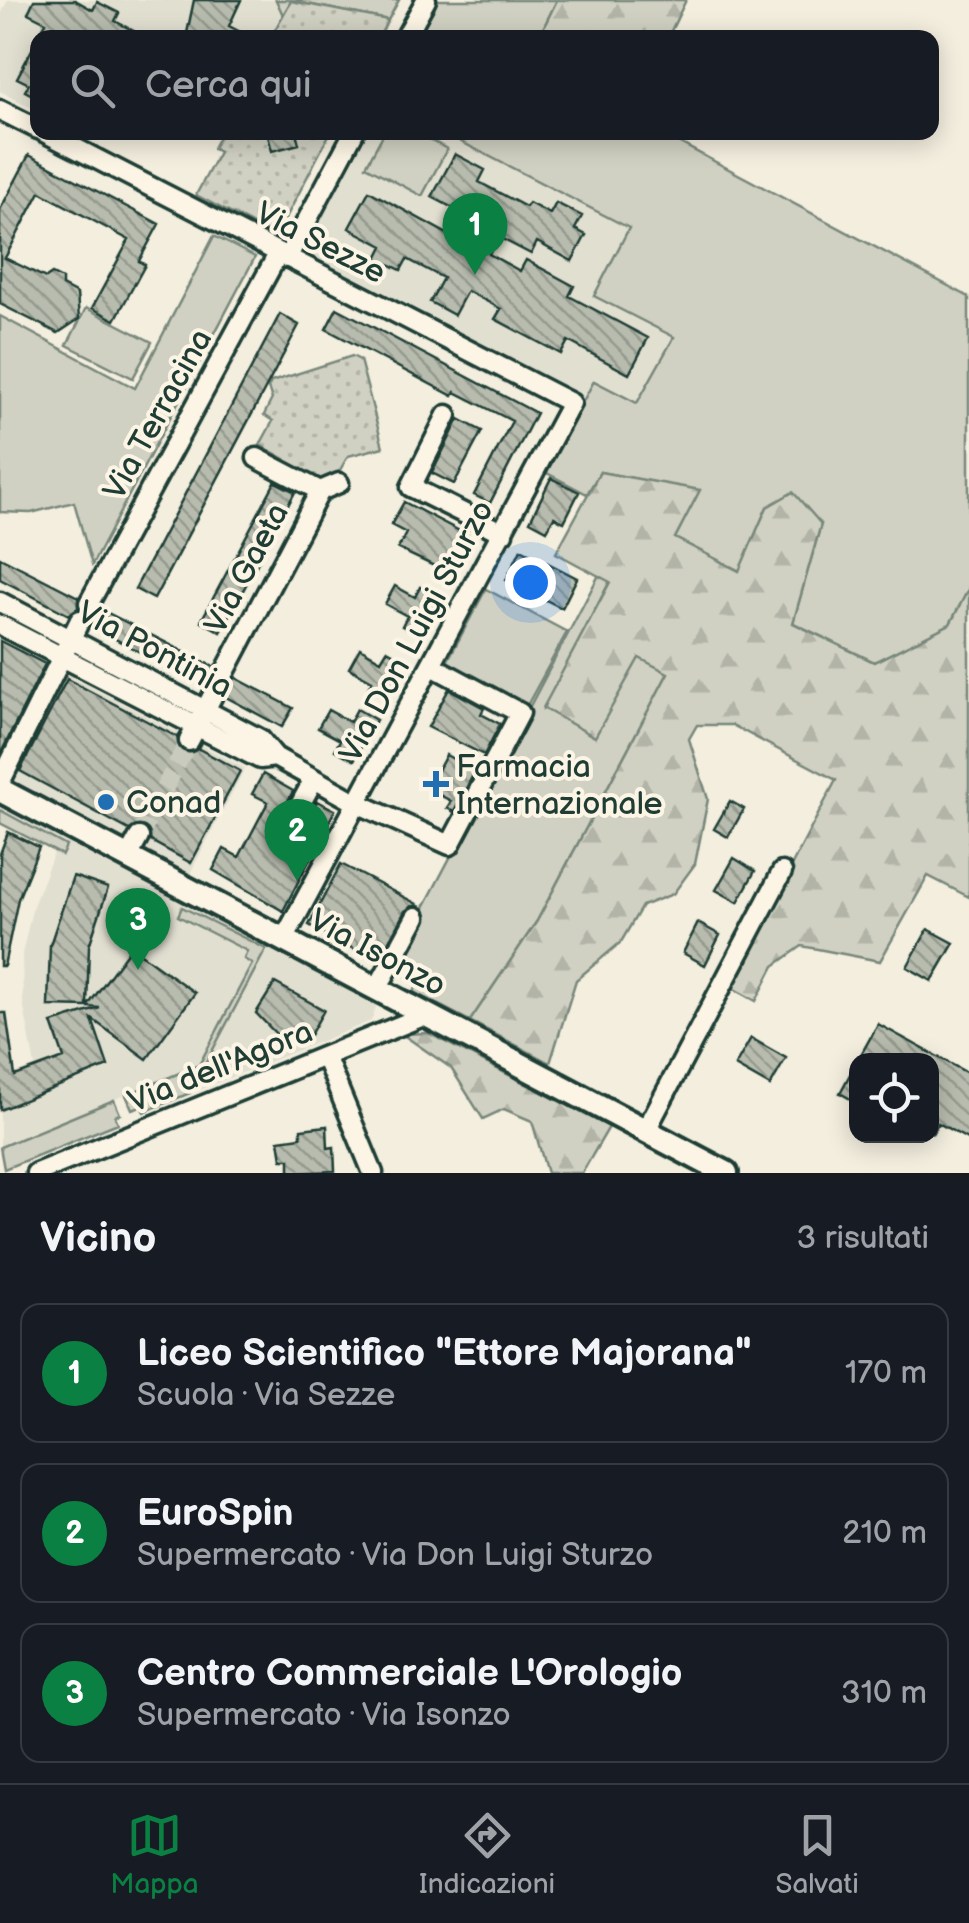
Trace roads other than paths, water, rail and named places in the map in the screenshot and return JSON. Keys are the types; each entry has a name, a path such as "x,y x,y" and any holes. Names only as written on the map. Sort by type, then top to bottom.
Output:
{"main road":[{"name":"Via Isonzo","path":"0,790 133,847 284,939 726,1173"}],"street":[{"path":"409,30 420,4"},
{"path":"0,110 30,125"},
{"name":"Via Sezze","path":"59,140 571,403"},
{"name":"Via Terracina","path":"89,603 349,140"},
{"name":"Via Don Luigi Sturzo","path":"284,939 434,666 571,403"},
{"path":"447,415 410,487 503,533"},
{"name":"Via Gaeta","path":"257,458 320,491"},
{"name":"Via Gaeta","path":"224,672 320,491 339,483"},
{"name":"Via Pontinia","path":"0,602 70,639 197,725"},
{"path":"0,783 80,620"},
{"name":"Via Pontinia","path":"0,624 260,759 275,757 357,803 450,845 520,712 434,666"},
{"path":"197,725 215,691"},
{"path":"286,833 314,778"},
{"path":"646,1130 782,872"},
{"path":"377,988 416,917"},
{"name":"Via dell'Agora","path":"36,1173 426,1015"},
{"path":"325,1056 373,1173"}],"tunnel":[{"path":"139,837 189,741"}],"place":[{"name":"Liceo Scientifico \"Ettore Majorana\"","path":"475,275"},
{"name":"Farmacia Internazionale","path":"436,784"},
{"name":"Conad","path":"106,802"},
{"name":"EuroSpin","path":"297,881"},
{"name":"Centro Commerciale L'Orologio","path":"138,970"}]}
